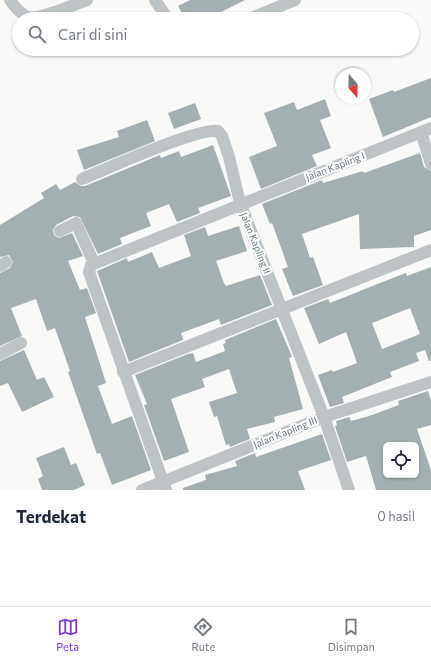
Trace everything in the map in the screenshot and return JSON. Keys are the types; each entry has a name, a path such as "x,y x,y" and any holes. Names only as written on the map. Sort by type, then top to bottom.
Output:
{"street":[{"path":"10,0 21,12"},
{"path":"53,12 87,0"},
{"path":"155,0 163,12"},
{"path":"266,12 295,0"},
{"name":"Jalan Kapling II","path":"82,179 180,140 211,130 218,131 222,136 229,157 240,203 324,417 349,490"},
{"path":"426,130 431,164"},
{"name":"Jalan Kapling I","path":"94,263 240,203 426,130"},
{"path":"60,232 76,223 94,263 91,265 88,272 165,486"},
{"path":"123,372 281,308 431,250"},
{"path":"0,354 21,343"},
{"name":"Jalan Kapling III","path":"142,490 165,486 324,417 431,384"}],"building":[{"path":"190,0 245,0 221,12 181,12 178,6"},
{"path":"431,78 431,117 383,137 371,104 371,98 393,90 394,92"},
{"path":"325,99 331,116 320,120 331,148 312,155 317,166 261,189 249,157 277,146 264,113 294,102 297,110"},
{"path":"195,103 201,119 174,129 168,113"},
{"path":"147,120 155,141 84,170 77,150 119,137 117,131"},
{"path":"213,145 231,196 198,208 200,213 177,222 169,204 146,213 151,226 120,238 122,244 98,254 80,217 73,216 56,225 53,230 54,235 59,238 72,233 83,256 68,261 80,290 87,288 96,313 85,317 106,383 98,386 112,424 132,416 151,470 112,485 100,453 97,454 68,372 70,371 55,328 47,331 36,299 11,308 22,336 0,346 0,273 10,268 13,262 9,255 0,257 0,225 44,198 41,193 56,184 60,190 75,182 81,186 85,186 160,155 161,158 179,151 181,157"},
{"path":"420,153 424,167 431,171 431,230 414,236 414,247 360,249 359,214 302,234 310,258 313,257 323,285 293,296 282,269 288,267 272,223 270,224 262,204 322,180 323,183 363,171 364,173"},
{"path":"239,226 247,251 216,261 224,283 226,286 260,275 272,305 221,325 219,319 181,333 183,340 129,362 97,271 127,258 128,262 152,252 159,268 191,256 184,235 205,227 208,236"},
{"path":"431,267 431,361 429,361 425,350 416,353 419,361 390,372 392,377 342,397 344,403 330,407 318,375 332,370 333,372 357,363 346,332 319,344 304,308 328,299 330,303 406,273 407,276","holes":["410,308 420,334 382,349 372,323"]},
{"path":"276,319 292,357 289,358 303,409 274,417 275,422 247,429 250,439 230,447 229,444 226,445 217,416 214,417 209,402 237,393 229,369 202,379 205,387 171,399 189,452 164,461 144,405 147,404 135,375 188,354 193,353 196,362 225,351 223,344 226,343 225,340"},
{"path":"24,350 37,380 44,377 54,397 22,412 8,383 0,386 0,361"},
{"path":"428,391 431,400 431,425 417,429 431,470 431,490 376,490 366,456 347,462 335,426 337,425 336,421 349,417 351,421 399,405 398,401"},
{"path":"322,434 331,460 298,471 305,490 183,490 183,488 206,480 205,475 237,466 235,461 255,453 256,457"},
{"path":"64,447 71,465 76,463 85,485 74,490 42,490 38,479 43,476 36,458"}]}
